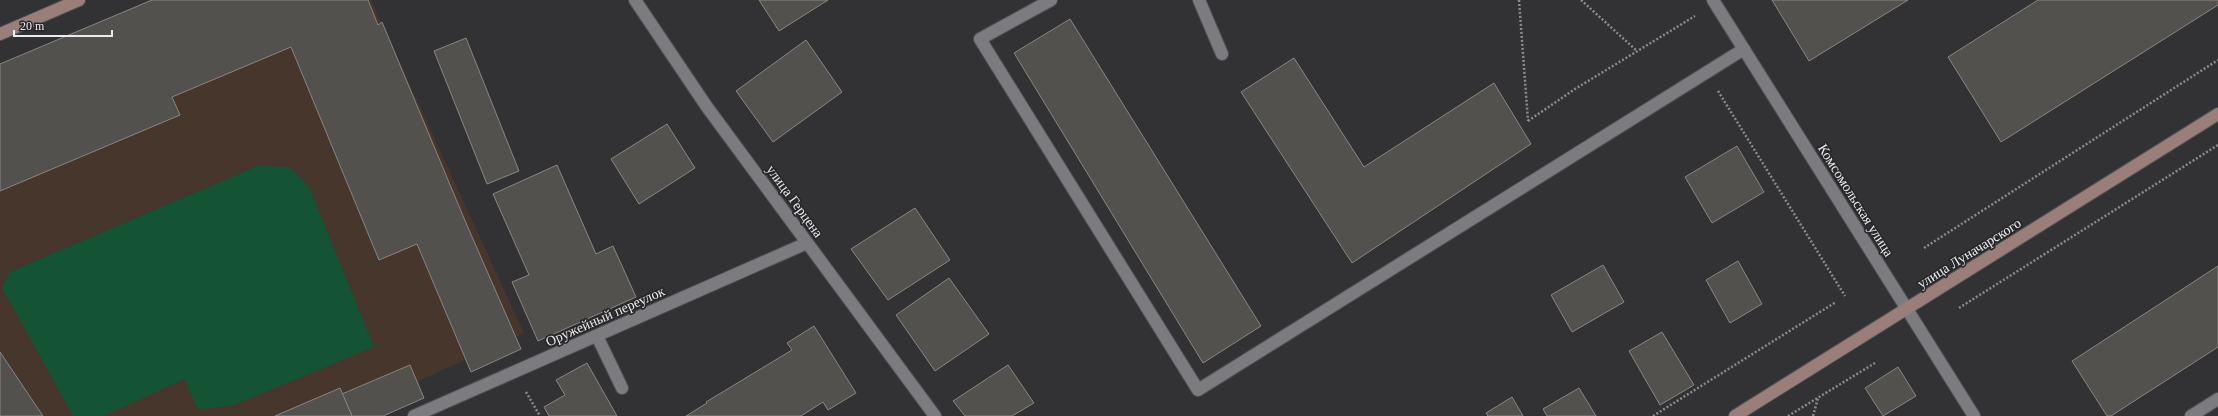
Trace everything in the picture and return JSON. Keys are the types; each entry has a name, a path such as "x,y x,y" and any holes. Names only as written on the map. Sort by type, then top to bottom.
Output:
{"main road":[{"path":"0,34 79,0"},
{"name":"улица Луначарского","path":"1735,416 2218,114"}],"street":[{"name":"улица Герцена","path":"635,0 707,107 935,416"},
{"path":"1050,0 980,39 1198,390 1744,49"},
{"path":"1199,0 1222,54"},
{"name":"Комсомольская улица","path":"1714,2 1974,416"},
{"name":"Оружейный переулок","path":"414,416 807,243"},
{"path":"597,336 622,388"},
{"path":"2191,416 2218,399"}],"path":[{"path":"1519,0 1528,121 1575,89 1714,2"},
{"path":"1580,0 1637,51"},
{"path":"1924,248 2218,60"},
{"path":"1707,72 1845,296"},
{"path":"1959,308 2218,145"},
{"path":"1653,416 1836,302"},
{"path":"1788,416 1875,363"},
{"path":"516,372 540,416"},
{"path":"1813,416 1818,398"}],"shaded area":[{"path":"176,0 371,0 524,333 342,416 0,416 0,70"}],"green space":[{"path":"258,166 289,167 309,187 374,347 234,405 198,410 184,379 104,416 73,416 2,288 10,272"}],"building":[{"path":"152,0 368,0 378,25 382,22 466,223 521,349 471,372 417,244 379,260 291,47 172,97 180,115 0,191 0,64"},
{"path":"759,0 828,0 779,31"},
{"path":"1772,0 1908,0 1809,61"},
{"path":"2038,0 2218,0 2218,5 2001,142 1948,57"},
{"path":"1070,19 1261,326 1203,363 1014,53"},
{"path":"466,38 519,171 487,184 434,51"},
{"path":"806,40 842,92 773,142 736,91"},
{"path":"1294,58 1364,167 1494,83 1531,144 1352,263 1241,92"},
{"path":"667,124 695,168 639,204 611,159"},
{"path":"1737,146 1764,192 1712,223 1685,177"},
{"path":"557,165 596,254 613,246 636,297 538,341 512,282 529,275 493,194"},
{"path":"915,208 950,260 888,300 851,249"},
{"path":"1738,261 1762,304 1730,323 1706,280"},
{"path":"1603,265 1624,302 1572,332 1551,295"},
{"path":"2218,266 2218,347 2111,416 2107,416 2072,361"},
{"path":"949,278 989,334 935,371 896,315"},
{"path":"814,326 856,393 828,410 823,402 801,416 686,416 707,403 706,402 792,350 787,343"},
{"path":"1662,332 1694,385 1660,405 1629,351"},
{"path":"0,352 43,416 0,416"},
{"path":"587,363 617,416 549,416 544,407 565,395 556,380"},
{"path":"410,365 424,398 383,416 352,416 342,394"},
{"path":"1008,365 1034,403 1012,416 965,416 953,401"},
{"path":"1898,367 1916,396 1883,416 1865,388"},
{"path":"340,388 352,416 275,416"},
{"path":"1579,388 1596,416 1547,416 1543,409"},
{"path":"1512,397 1523,416 1488,416 1486,413"}]}
